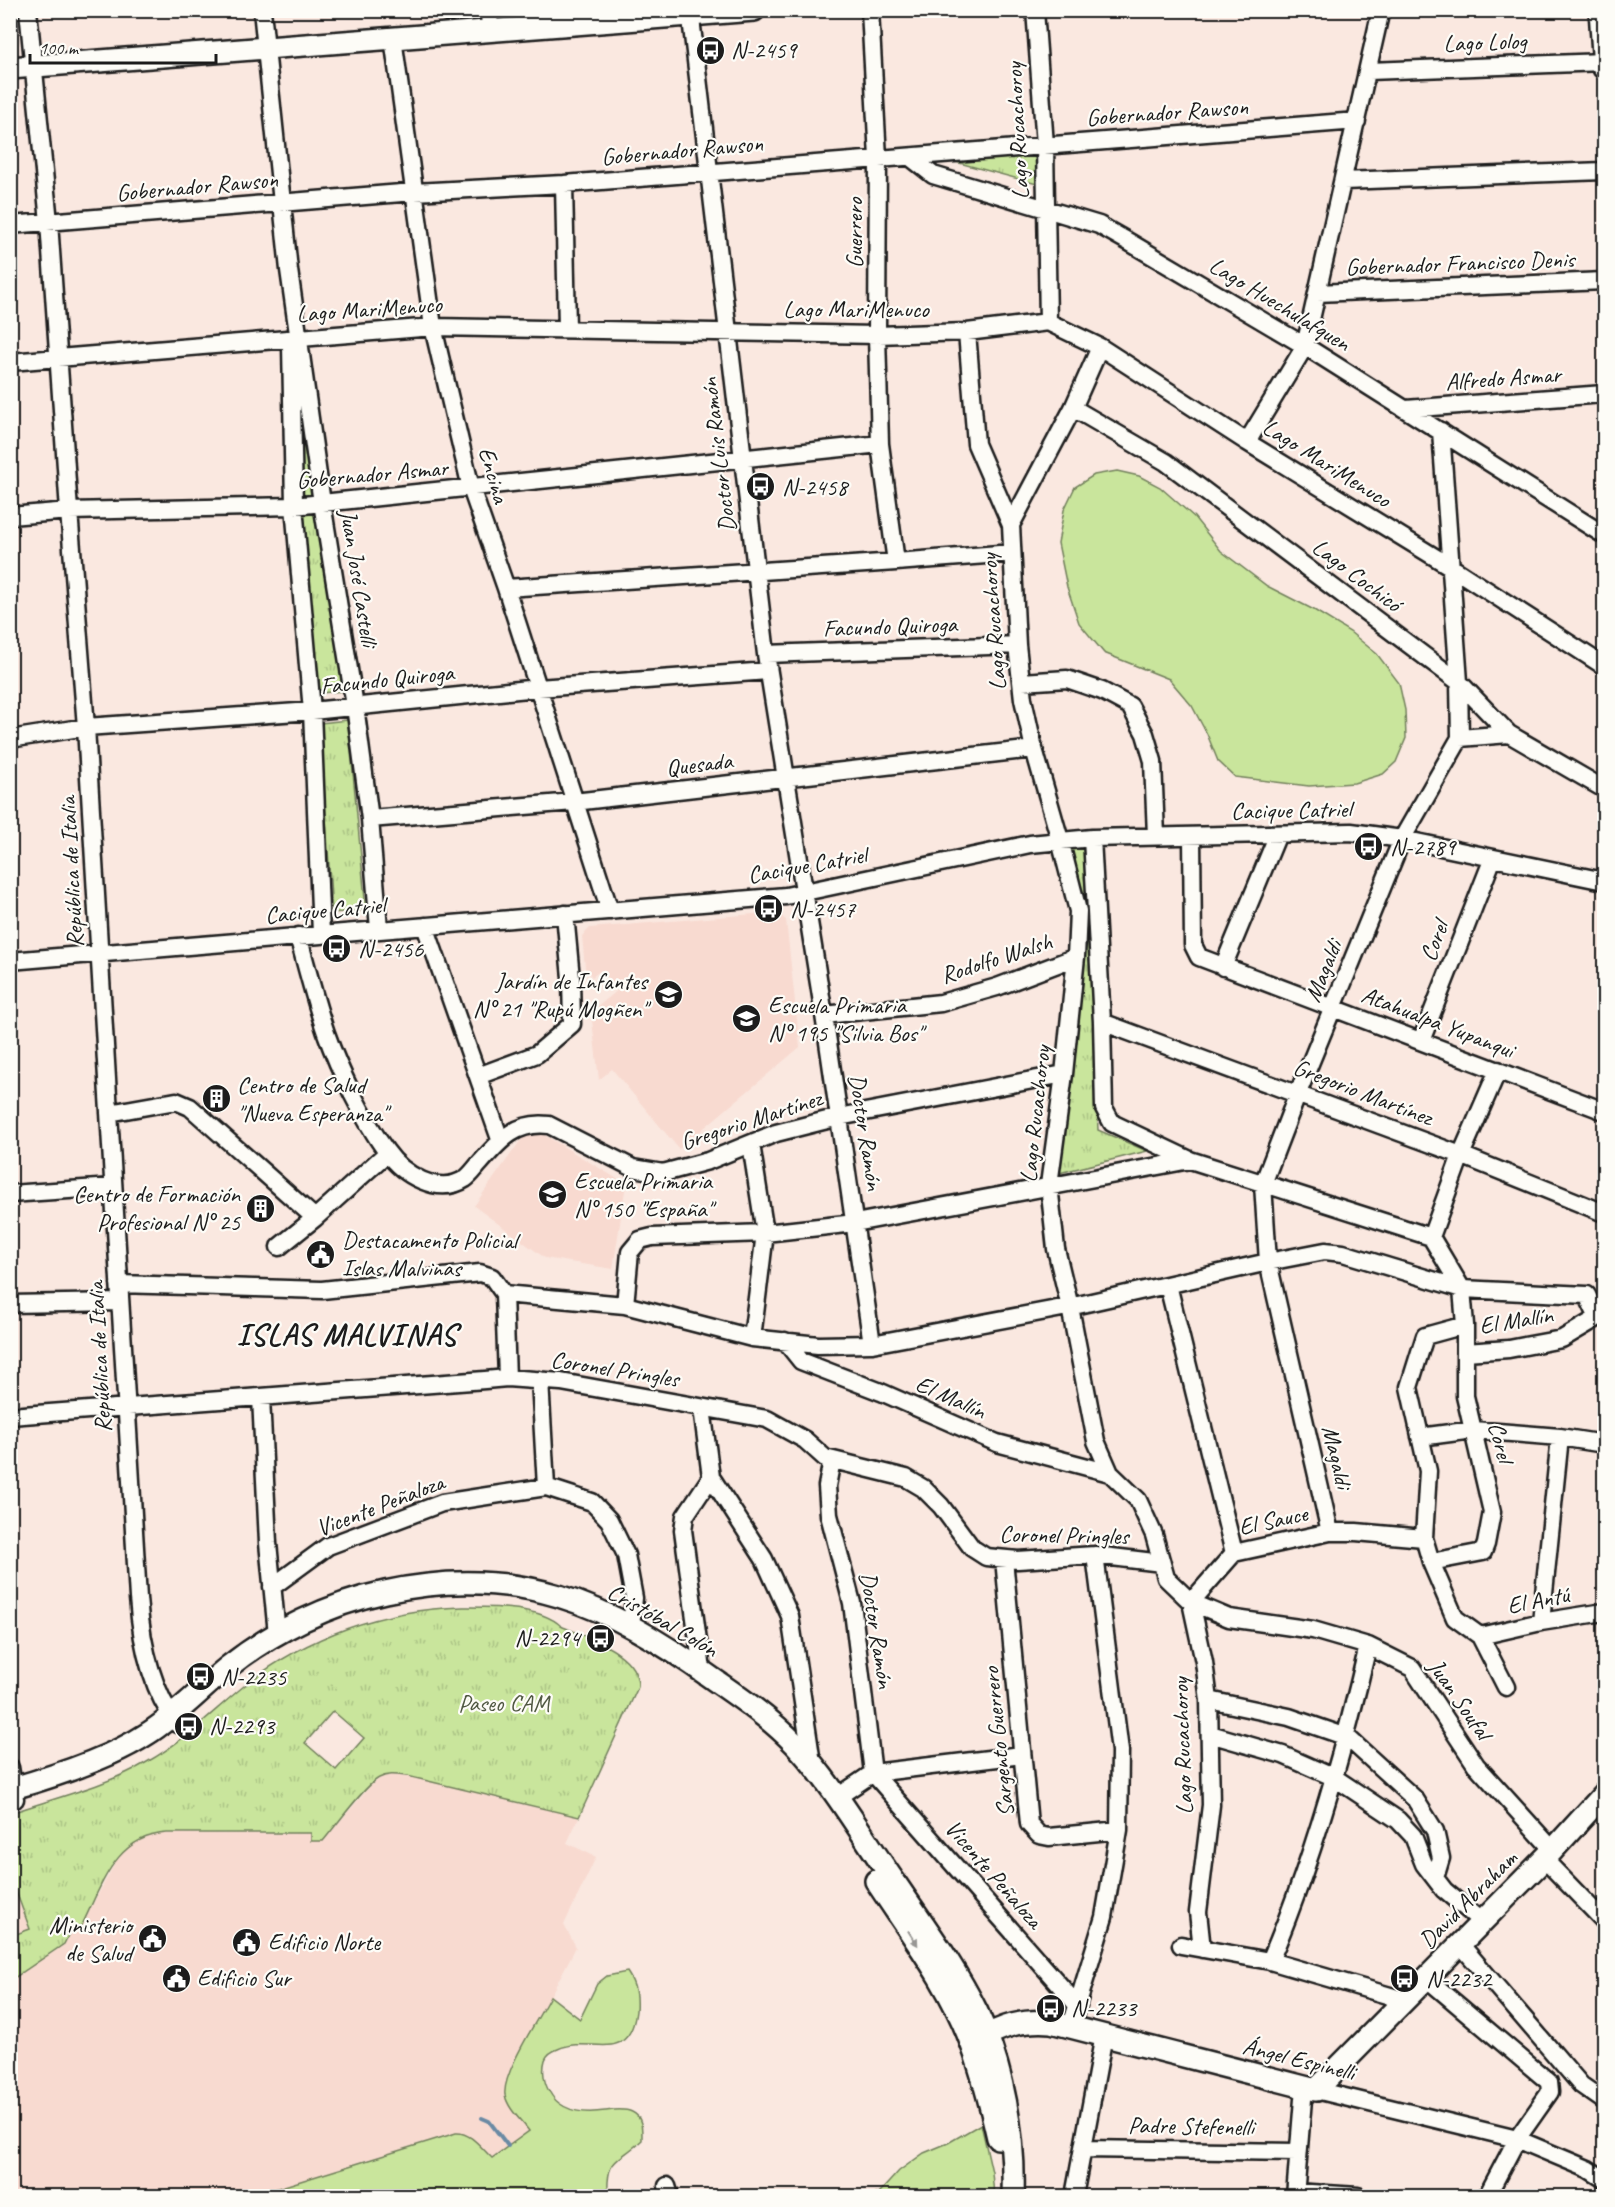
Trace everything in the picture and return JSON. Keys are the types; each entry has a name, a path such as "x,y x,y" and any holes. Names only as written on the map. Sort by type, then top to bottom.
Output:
{"main road":[{"path":"10,68 393,38 489,21 754,10"},
{"path":"1600,10 1605,68"},
{"name":"Cristóbal Colón","path":"174,1720 238,1659 277,1634 327,1610 369,1595 409,1587 497,1584 539,1590 592,1606 631,1625 702,1670 762,1713 812,1763 945,1956 965,1990 979,2040"},
{"name":"Cristóbal Colón","path":"13,1794 143,1737 174,1720 262,1655 322,1625 376,1606 434,1597 477,1596 536,1602 577,1613 630,1638 737,1710 787,1754 825,1802 928,1960 960,2017 979,2040"},
{"name":"David Abraham","path":"1310,2088 1404,2000 1549,1855 1605,1794"},
{"name":"Ángel Espinelli","path":"979,2040 1005,2026 1026,2021 1051,2022 1310,2088"},
{"path":"979,2040 1002,2163 1002,2196"},
{"path":"979,2040 1005,2104 1012,2153 1013,2196"}],"street":[{"name":"República de Italia","path":"28,10 49,222 87,727 141,1629 149,1662 165,1706 174,1720"},
{"name":"Juan José Castelli","path":"262,10 295,338 355,706 370,819 379,930"},
{"name":"Guerrero","path":"870,10 878,158 880,444 896,562"},
{"name":"Lago Rucachoroy","path":"1035,10 1045,145 1048,322"},
{"path":"1247,442 1305,346 1381,10"},
{"name":"Doctor Luis Ramón","path":"690,13 767,662 805,893"},
{"name":"Encina","path":"393,38 433,327 471,488 506,588 610,911"},
{"name":"Lago Lolog","path":"1369,71 1604,62"},
{"name":"Gobernador Rawson","path":"10,225 414,192 564,184 1357,121"},
{"name":"Lago Huechulafquen","path":"910,157 933,175 1099,225 1305,346 1605,535"},
{"path":"1343,181 1605,171"},
{"path":"564,184 567,328"},
{"name":"Gobernador Francisco Denis","path":"1317,293 1605,281"},
{"name":"Lago MariMenuco","path":"10,362 433,327 878,335 967,332 1048,322 1100,347 1247,442 1451,567 1605,666"},
{"path":"967,332 976,444 1011,525"},
{"name":"Juan José Castelli","path":"295,338 294,506 312,711 321,934"},
{"name":"Lago Rucachoroy","path":"1100,347 1073,408 1011,525 1017,645 1023,699 1034,749 1078,911 1076,957 1064,1074 1049,1185 1056,1249 1070,1307 1096,1441 1110,1473 1138,1500 1154,1535 1166,1578 1191,1602 1209,1700 1211,1805 1198,1912 1202,1949"},
{"name":"Alfredo Asmar","path":"1406,409 1605,394"},
{"name":"Lago Cochicó","path":"1073,408 1166,462 1459,682 1509,734 1605,789"},
{"path":"1441,431 1459,682 1460,738 1509,734"},
{"name":"Gobernador Asmar","path":"10,516 69,511 294,506 880,444"},
{"path":"506,588 1012,552"},
{"name":"Facundo Quiroga","path":"10,739 87,727 312,711 767,662 1017,645"},
{"path":"1022,682 1067,679 1102,691 1130,706 1145,734 1153,761 1156,837"},
{"name":"Magaldi","path":"1330,1532 1268,1262 1263,1184 1402,839 1460,738"},
{"name":"Quesada","path":"370,819 574,802 1034,749"},
{"name":"Cacique Catriel","path":"10,961 767,898 805,893 1022,846 1092,838 1351,832 1402,839 1605,881"},
{"path":"1223,967 1278,834"},
{"name":"Atahualpa Yupanqui","path":"1192,836 1193,945 1199,957 1605,1111"},
{"path":"1092,838 1102,1022 1104,1108 1112,1123 1190,1160 1431,1237 1462,1289"},
{"name":"Corel","path":"1421,1041 1493,858"},
{"name":"Doctor Ramón","path":"805,893 872,1344"},
{"path":"478,1076 537,1054 572,1024 571,978 565,914"},
{"path":"298,936 326,1034 357,1102 387,1153 410,1174 434,1185 450,1185 466,1178 500,1139 425,926"},
{"name":"Rodolfo Walsh","path":"824,1015 941,1003 997,987 1076,957"},
{"name":"Gregorio Martínez","path":"1102,1022 1298,1093 1605,1213"},
{"path":"1431,1237 1461,1155 1498,1070"},
{"name":"Gregorio Martínez","path":"500,1139 521,1127 536,1124 549,1125 633,1168 663,1173 708,1161 776,1133 839,1117 1064,1074"},
{"path":"109,1113 177,1101 190,1107 315,1218"},
{"path":"751,1144 765,1233 752,1338"},
{"path":"279,1247 387,1153"},
{"path":"625,1305 630,1252 640,1240 652,1237 765,1233 855,1223 1190,1160"},
{"path":"10,1194 113,1187"},
{"path":"504,1294 625,1305 752,1338 818,1345 872,1344 1070,1307 1325,1251 1343,1253 1462,1289 1587,1295 1605,1293"},
{"path":"119,1284 322,1290 480,1273 492,1277 504,1294 507,1378"},
{"path":"1168,1285 1234,1553"},
{"name":"Corel","path":"1431,1562 1483,1552 1492,1512 1465,1396 1465,1325 1462,1289"},
{"path":"1587,1295 1601,1316"},
{"path":"10,1304 120,1302"},
{"name":"El Mallín","path":"1465,1352 1509,1349 1562,1339 1601,1316"},
{"path":"1465,1325 1425,1336 1409,1387 1428,1471 1424,1538 1431,1562 1455,1618 1480,1636 1506,1687"},
{"name":"El Mallín","path":"785,1341 801,1360 997,1443 1110,1473"},
{"name":"Coronel Pringles","path":"10,1416 507,1378 540,1380 767,1419 805,1440 825,1458 906,1478 923,1488 941,1506 972,1548 986,1557 1004,1559 1095,1554 1162,1563"},
{"path":"540,1380 546,1487"},
{"path":"261,1397 272,1587 277,1634"},
{"path":"702,1408 711,1477 764,1559 790,1616 812,1763"},
{"path":"1420,1437 1473,1430 1560,1437 1605,1444"},
{"path":"1541,1622 1560,1437"},
{"name":"Doctor Ramón","path":"832,1460 827,1486 829,1515 852,1603 873,1773"},
{"path":"702,1670 683,1530 685,1516 711,1477"},
{"name":"Vicente Peñaloza","path":"272,1587 328,1546 442,1503 546,1487 592,1502 609,1520 626,1555 634,1598 631,1625"},
{"name":"El Sauce","path":"1191,1602 1234,1553 1330,1532 1424,1538"},
{"path":"1071,2026 1104,1917 1119,1830 1120,1751 1095,1554"},
{"name":"Sargento Guerrero","path":"1004,1559 1029,1824 1039,1835 1049,1837 1119,1830"},
{"name":"Juan Soufal","path":"1191,1602 1229,1618 1314,1630 1368,1646 1412,1668 1476,1765 1605,1921"},
{"name":"El Antú","path":"1480,1636 1541,1622 1605,1612"},
{"path":"1270,1961 1284,1928 1335,1778 1368,1646"},
{"path":"1209,1700 1289,1717 1347,1737 1415,1799 1435,1831 1441,1858 1435,1878"},
{"path":"1210,1734 1283,1755 1335,1778 1398,1820 1413,1836 1424,1864 1444,1890 1482,1922"},
{"path":"836,1798 873,1773 1023,1755"},
{"path":"10,1767 13,1794"},
{"name":"Vicente Peñaloza","path":"873,1773 1078,2006"},
{"path":"1460,1944 1581,2085 1605,2101"},
{"path":"1181,1945 1270,1961 1404,2000"},
{"path":"1426,1978 1549,2082 1550,2092 1517,2139 1486,2196"},
{"path":"1074,2196 1104,2035"},
{"path":"1310,2088 1297,2152 1295,2194 1358,2196"},
{"name":"Ángel Espinelli","path":"1310,2088 1517,2139 1588,2169 1605,2179"},
{"name":"Padre Stefenelli","path":"1083,2149 1297,2152"}],"shaded area":[{"path":"776,912 786,920 800,1047 679,1149 612,1069 599,1080 591,1012 618,990 601,970 592,977 585,968 582,936 590,928"},
{"name":"Escuela Primaria N° 150 \"España\"","path":"528,1130 536,1130 626,1184 613,1269 545,1258 474,1206"},
{"path":"384,1776 407,1776 579,1817 567,1843 596,1857 564,1925 576,1947 507,2078 505,2095 507,2102 529,2131 492,2158 471,2138 462,2133 456,2133 252,2196 11,2196 11,1980 64,1944 73,1926 80,1928 120,1854 141,1838 158,1834 312,1833 323,1841 373,1783"},
{"path":"10,1878 30,1929 11,1936 10,1936"}],"green space":[{"path":"1035,153 1037,184 952,161"},
{"path":"296,379 313,496 301,495"},
{"path":"1117,471 1139,476 1160,487 1194,517 1221,551 1267,586 1350,632 1377,654 1399,683 1405,710 1406,738 1396,762 1383,774 1354,783 1309,786 1235,777 1218,761 1192,706 1169,679 1104,653 1079,623 1067,587 1058,543 1064,510 1075,487 1094,475"},
{"path":"302,510 316,510 343,691 320,693"},
{"path":"348,720 366,910 332,913 320,723"},
{"path":"1086,847 1098,1130 1147,1151 1059,1173 1084,916 1068,848"},
{"name":"Paseo CAM","path":"463,1607 528,1611 552,1619 561,1626 597,1641 621,1655 630,1664 636,1675 638,1687 579,1817 407,1776 389,1775 382,1776 366,1789 323,1841 311,1841 311,1833 167,1833 149,1836 122,1854 112,1867 80,1929 73,1926 64,1944 11,1980 11,1936 30,1929 11,1878 11,1813 116,1778 147,1762 185,1736 268,1668 320,1640 347,1628 375,1620 433,1609","holes":["333,1711 364,1738 336,1770 305,1743"]},
{"path":"627,1972 634,1986 636,2011 632,2028 625,2038 617,2044 570,2045 558,2049 547,2056 544,2068 549,2091 559,2103 566,2107 581,2112 626,2110 636,2114 640,2120 642,2140 611,2167 608,2196 252,2196 456,2133 471,2138 492,2158 529,2131 509,2105 505,2095 506,2085 515,2060 550,1996 580,2019 597,1984 607,1976"},
{"path":"981,2124 992,2172 994,2196 871,2196 879,2193 899,2171 924,2153 948,2143"}],"waterway":[{"path":"482,2118 489,2121 508,2146"}],"place":[{"name":"N-2459","path":"710,50"},
{"name":"N-2458","path":"761,487"},
{"name":"N-2789","path":"1369,847"},
{"name":"N-2457","path":"769,909"},
{"name":"N-2456","path":"337,949"},
{"name":"Jardín de Infantes N° 21 \"Rupú Mogñen\"","path":"668,995"},
{"name":"Escuela Primaria N° 195 \"Silvia Bos\"","path":"747,1019"},
{"name":"Centro de Salud \"Nueva Esperanza\"","path":"216,1099"},
{"name":"Escuela Primaria N° 150 \"España\"","path":"553,1195"},
{"name":"Centro de Formación Profesional N° 25","path":"261,1208"},
{"name":"Destacamento Policial Islas Malvinas","path":"321,1254"},
{"name":"N-2294","path":"601,1638"},
{"name":"N-2235","path":"200,1677"},
{"name":"N-2293","path":"188,1726"},
{"name":"Ministerio de Salud","path":"153,1939"},
{"name":"Edificio Norte","path":"247,1942"},
{"name":"Edificio Sur","path":"176,1978"},
{"name":"N-2232","path":"1405,1979"},
{"name":"N-2233","path":"1050,2008"}],"district":[{"name":"ISLAS MALVINAS","path":"347,1335"}]}
